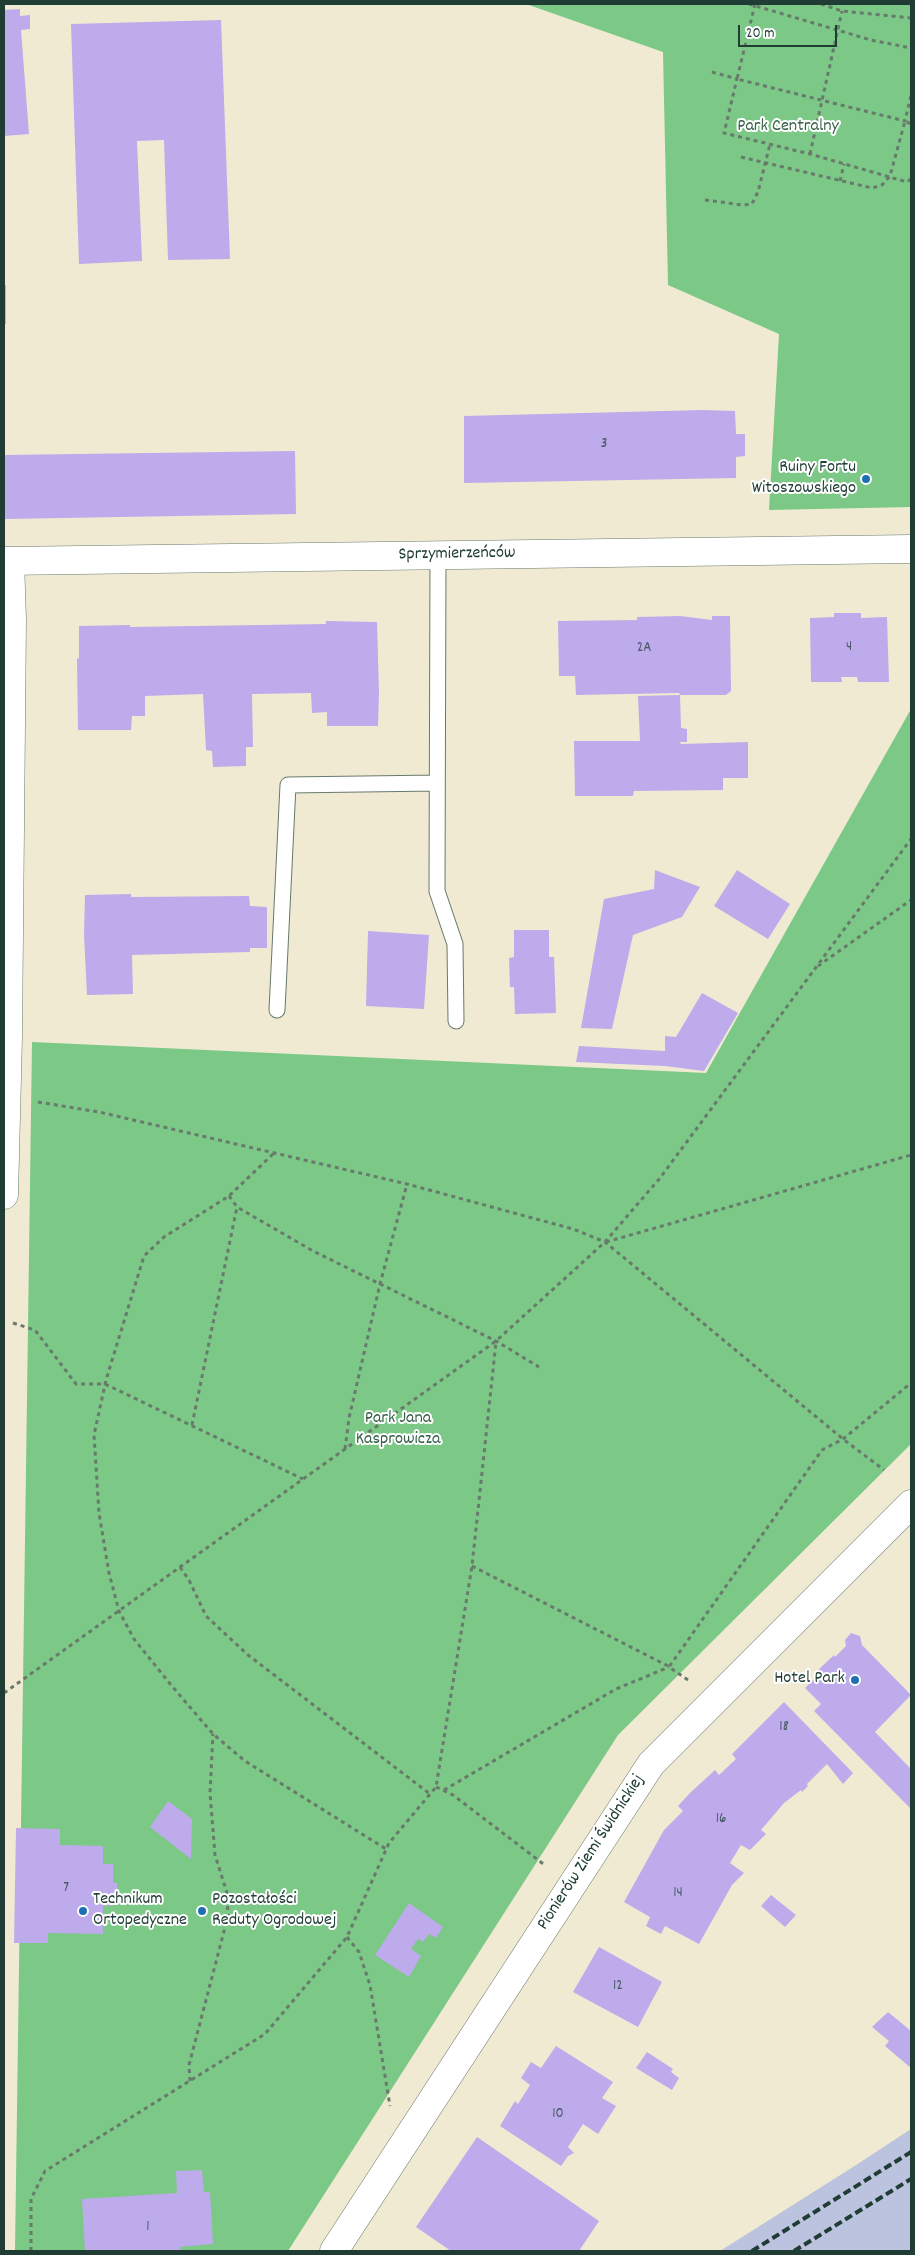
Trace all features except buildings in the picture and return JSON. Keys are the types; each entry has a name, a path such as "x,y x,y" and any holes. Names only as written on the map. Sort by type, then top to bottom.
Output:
{"street":[{"name":"Sprzymierzeńców","path":"7,561 911,549"},
{"path":"4,1195 12,638 7,561"},
{"name":"Pionierów Ziemi Świdnickiej","path":"334,2251 651,1764 911,1504"}],"lane":[{"path":"438,555 437,891 456,944 456,1021"},
{"path":"277,1010 288,786 436,783"}],"path":[{"path":"749,4 871,40 911,48"},
{"path":"820,4 842,11 911,18"},
{"path":"755,5 724,133 810,154 907,182 911,179"},
{"path":"810,154 842,11"},
{"path":"712,72 911,124"},
{"path":"741,157 872,188 882,185 890,176 911,95"},
{"path":"706,200 743,205 752,204 766,164 770,144"},
{"path":"840,181 844,164"},
{"path":"4,1693 496,1341 605,1242 660,1178 911,838"},
{"path":"814,969 911,900"},
{"path":"5,1119 19,1099 99,1112 407,1184 573,1229 605,1242 843,1439 884,1470"},
{"path":"274,1153 229,1196 164,1237 144,1256 105,1384 94,1435 99,1513 109,1573 118,1611 134,1639 213,1734 245,1761 386,1849"},
{"path":"605,1242 911,1155"},
{"path":"345,1449 349,1418 380,1284 407,1184"},
{"path":"229,1196 237,1206 313,1251 496,1341 539,1367"},
{"path":"192,1425 237,1206"},
{"path":"13,1322 34,1330 76,1384 105,1384 303,1479"},
{"path":"31,2251 31,2199 45,2171 265,2034 347,1937 389,1843 436,1787 472,1566 496,1341"},
{"path":"444,1790 616,1689 669,1667 822,1450 843,1439 911,1383"},
{"path":"472,1566 669,1667 688,1680"},
{"path":"180,1567 189,1580 206,1616 248,1655 430,1794"},
{"path":"190,2081 189,2065 228,1916 227,1893 215,1855 210,1793 213,1734"},
{"path":"436,1787 453,1795 546,1866"},
{"path":"347,1937 359,1952 370,1985 391,2109"}],"shaded area":[{"path":"911,2129 911,2251 720,2251 853,2167"}],"green space":[{"name":"Park Centralny","path":"526,4 911,4 911,507 769,510 779,334 668,285 663,52"},
{"name":"Park Jana Kasprowicza","path":"911,709 911,1444 618,1735 288,2251 15,2251 32,1042 706,1073"}],"railway":[{"path":"752,2251 911,2152"},
{"path":"794,2251 911,2179"}],"place":[{"name":"Ruiny Fortu Witoszowskiego","path":"866,479"},
{"name":"Hotel Park","path":"855,1680"},
{"name":"Technikum Ortopedyczne","path":"83,1911"},
{"name":"Pozostałości Reduty Ogrodowej","path":"202,1911"}]}
